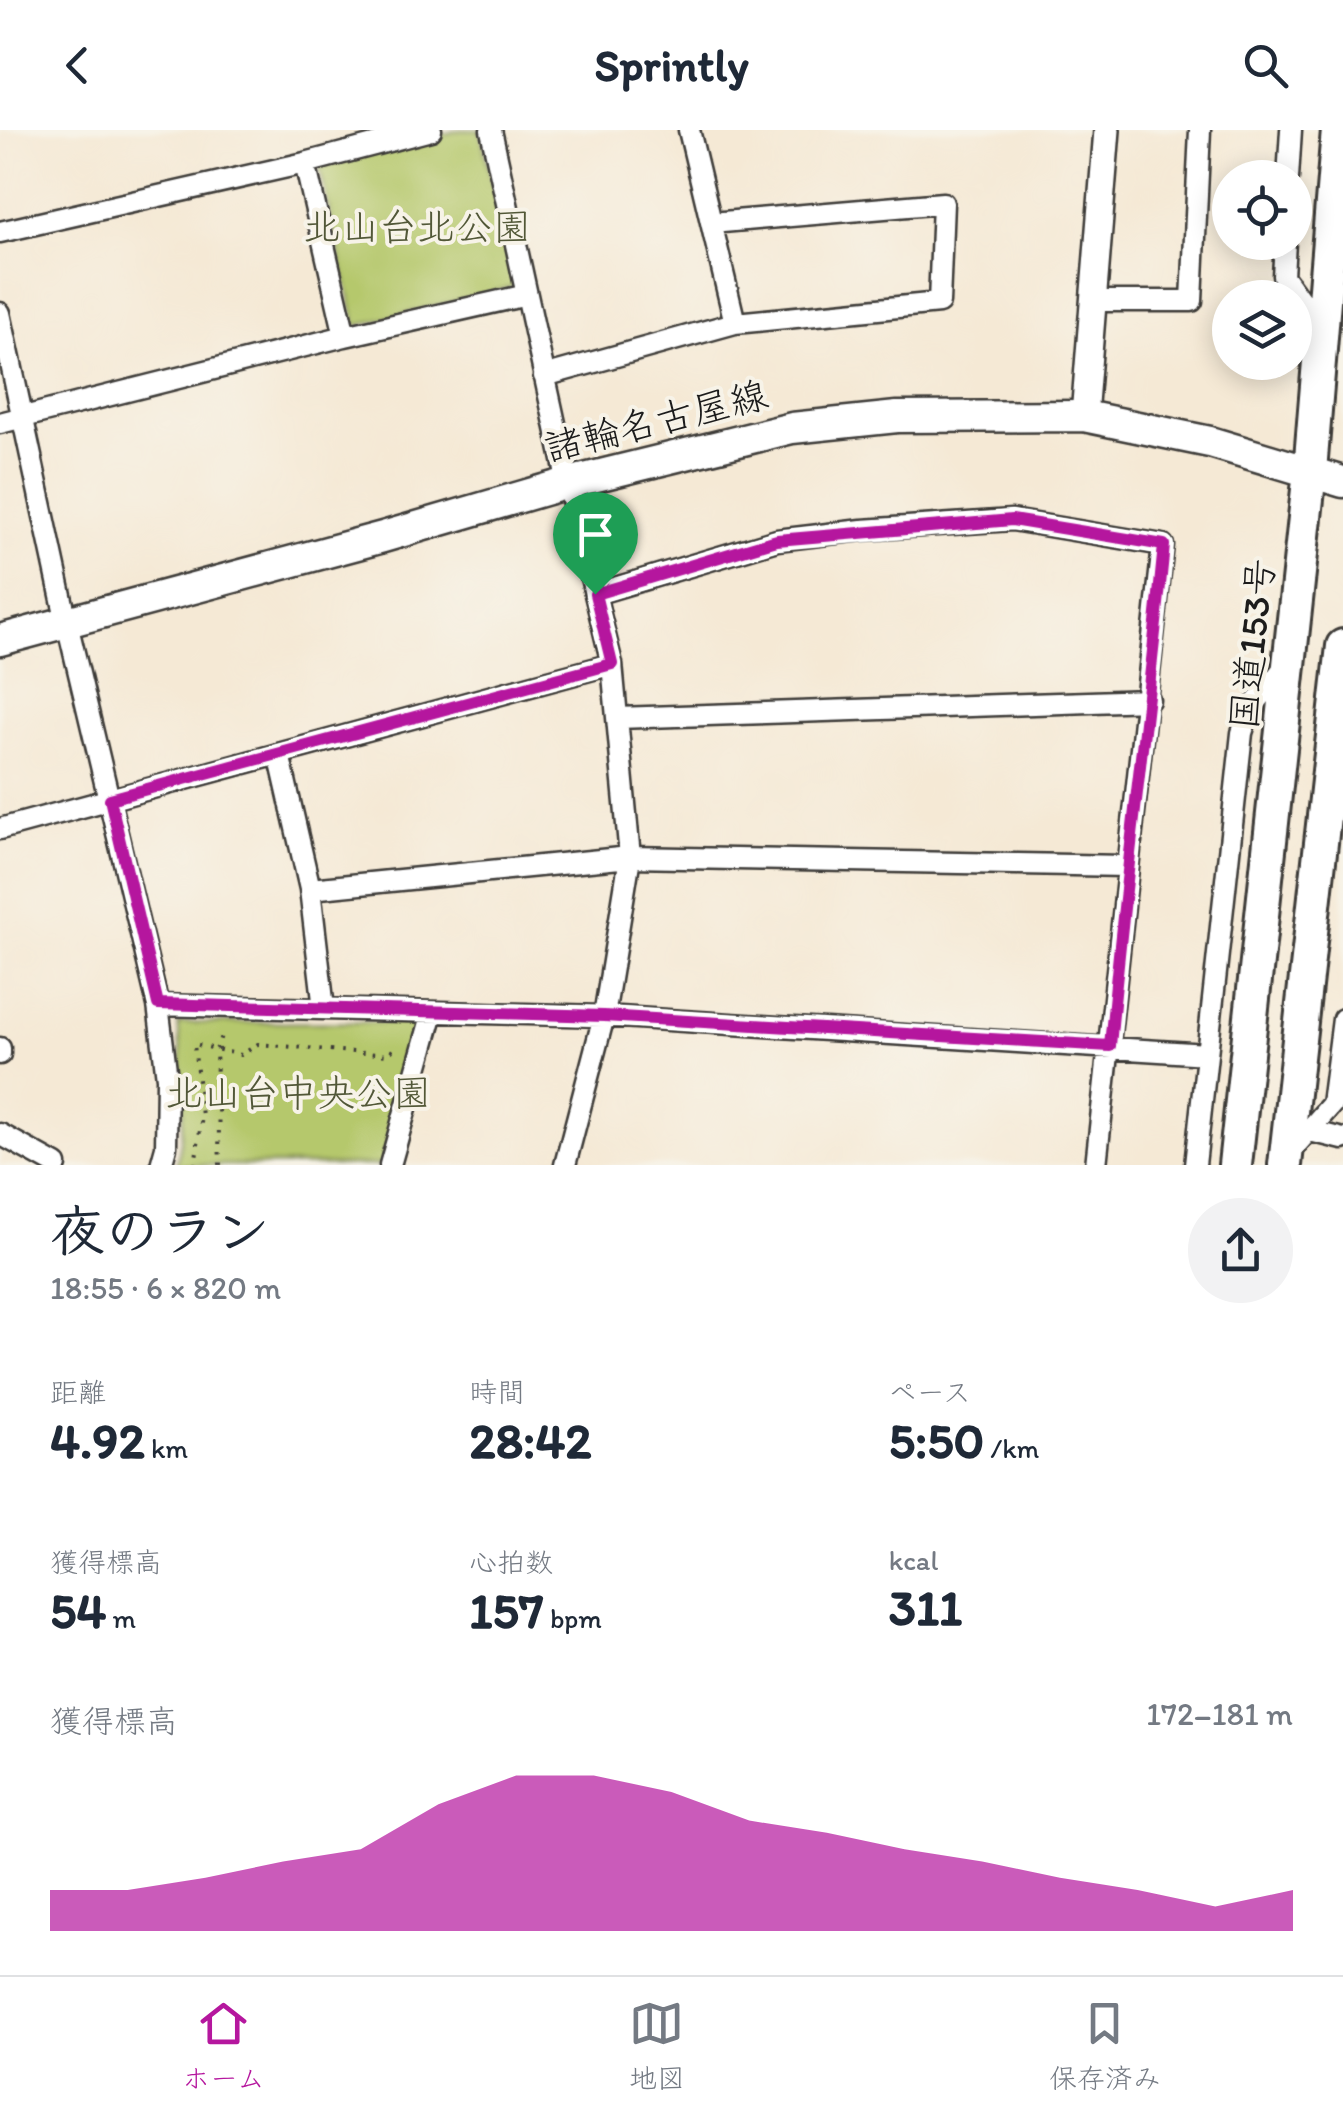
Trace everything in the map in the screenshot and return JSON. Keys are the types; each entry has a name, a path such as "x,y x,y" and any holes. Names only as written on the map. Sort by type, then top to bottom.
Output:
{"highway":[{"name":"国道153号","path":"1235,1165 1310,470 1338,130"},
{"path":"1285,1160 1343,646"}],"main road":[{"name":"諸輪名古屋線","path":"0,640 384,537 568,483 792,428 896,417 1084,416 1210,442 1343,482"}],"street":[{"path":"0,232 305,163 431,130"},
{"path":"491,130 612,664 630,857 604,1016 565,1165"},
{"path":"689,130 735,322"},
{"path":"1084,416 1107,130"},
{"path":"1093,300 1192,300 1200,130"},
{"path":"1289,160 1291,130"},
{"path":"305,163 345,336"},
{"path":"544,376 735,322 939,303 944,203 711,223"},
{"path":"1284,260 1283,276 1302,304 1324,308"},
{"path":"0,424 345,336 527,295"},
{"path":"0,313 158,1004 167,1078 166,1146 161,1165"},
{"path":"595,594 777,540 862,530 1012,520 1164,545 1096,1165"},
{"path":"1195,1165 1242,733 1249,711 1291,660"},
{"path":"0,828 612,664"},
{"path":"617,718 1149,700"},
{"path":"279,754 310,889 324,1009"},
{"path":"310,889 630,857 1126,866"},
{"path":"158,1004 604,1016 1207,1054"},
{"path":"390,1165 433,1012"},
{"path":"1285,1160 1332,1104 1343,1018"},
{"path":"1310,1131 1343,1140"},
{"path":"0,1134 56,1165"}],"path":[{"path":"220,1165 216,1050 232,1006"},
{"path":"195,1165 202,1116 194,1044 241,1055 258,1044 388,1055 396,1046"}],"green space":[{"name":"北山台北公園","path":"459,130 480,130 516,286 356,326 319,167"},
{"name":"北山台中央公園","path":"420,1022 382,1165 176,1165 183,1112 178,1023"}],"route":[{"path":"1012,520 1164,545 1149,700 1126,866 1110,1046 604,1016 158,1004 110,799 612,664 595,594 777,540 862,530 1012,520"}]}
